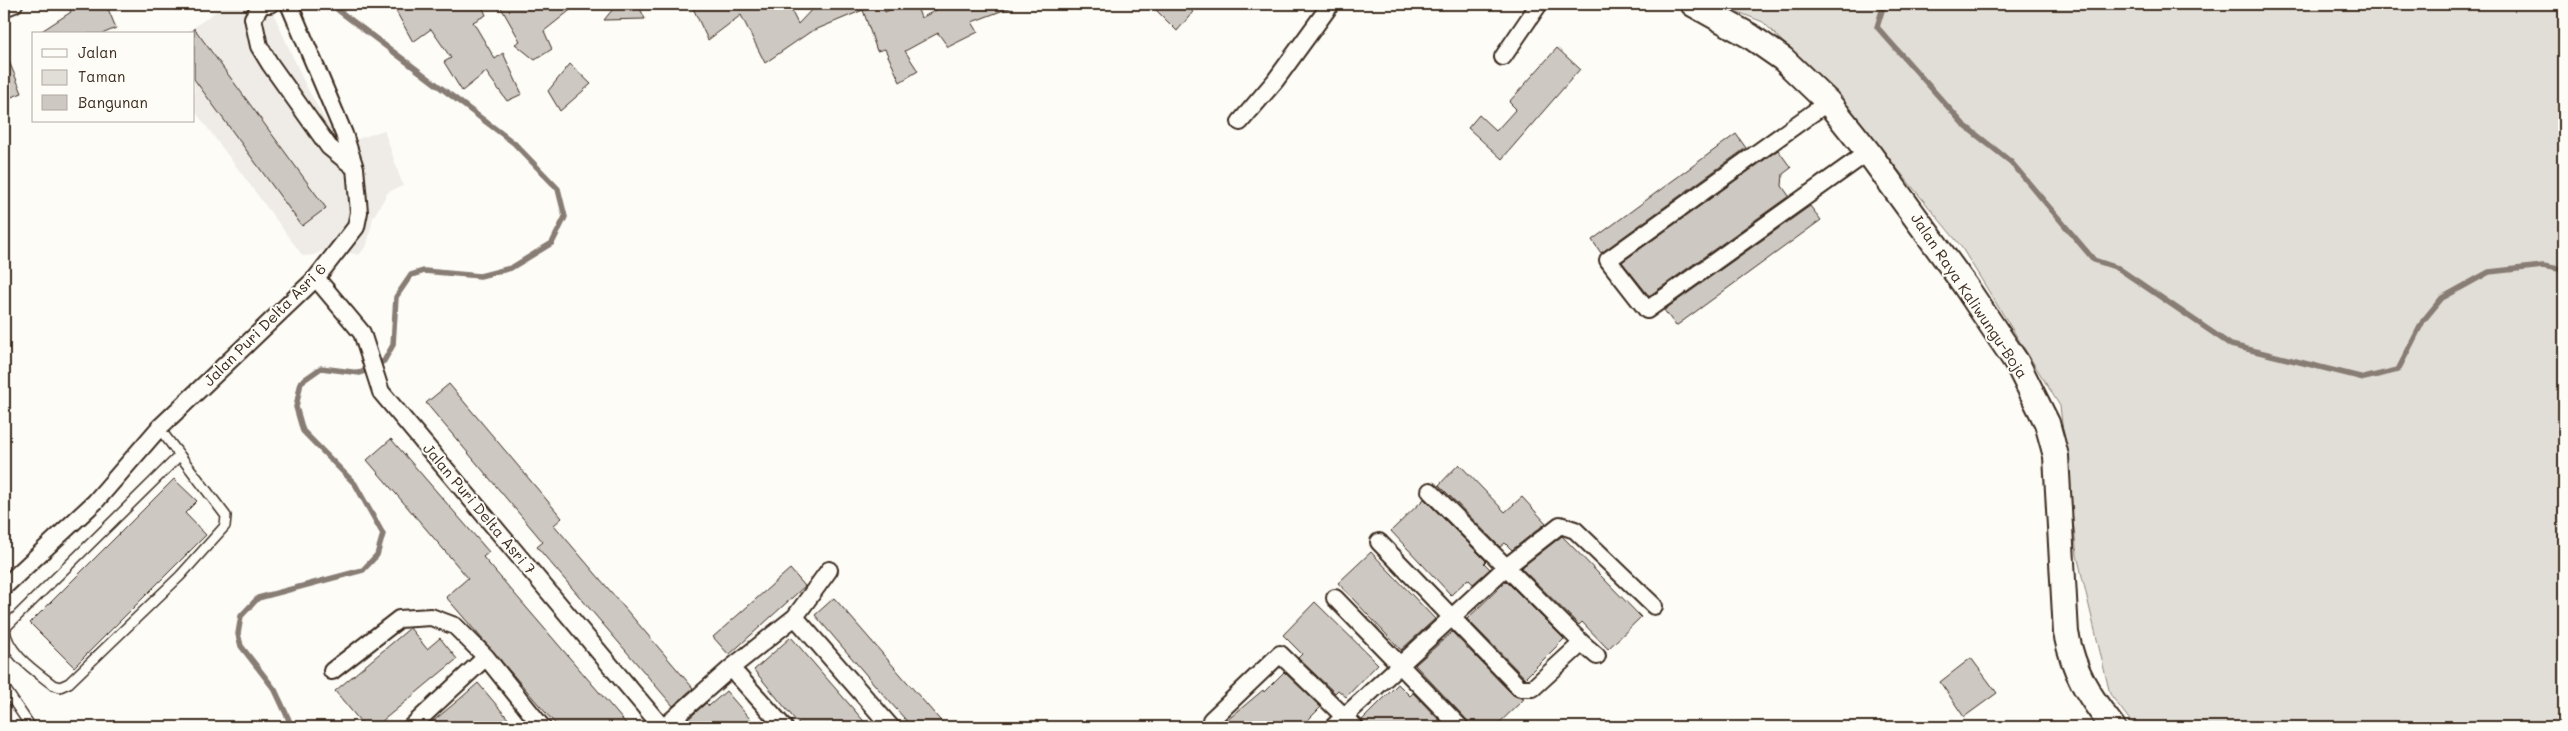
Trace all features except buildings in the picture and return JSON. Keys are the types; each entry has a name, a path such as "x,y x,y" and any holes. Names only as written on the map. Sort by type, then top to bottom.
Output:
{"main road":[{"name":"Jalan Raya Kaliwungu-Boja","path":"1692,4 1750,36 1783,59 1828,102 1868,152 2017,363 2047,423 2056,456 2066,633 2072,662 2088,695 2113,727"}],"street":[{"path":"4,8 14,4"},
{"path":"270,4 262,4 252,18 258,46 329,147 355,168"},
{"name":"Jalan Puri Delta Asri 6","path":"4,587 95,502 160,428 316,278 356,227 359,212 355,168 344,134 289,4"},
{"path":"1240,122 1275,81 1331,4"},
{"path":"1503,57 1539,4"},
{"path":"1828,102 1608,260 1646,310 1868,152"},
{"name":"Jalan Puri Delta Asri 7","path":"316,278 362,333 381,392 663,727 795,616 829,570"},
{"path":"1430,491 1597,656"},
{"path":"1211,720 1280,654 1344,724 1402,665 1506,568 1555,527 1566,525 1575,530 1654,606"},
{"path":"1379,542 1520,688 1533,688 1582,643"},
{"path":"1335,598 1460,727"},
{"path":"795,616 891,727"},
{"path":"332,671 399,620 431,617 454,626 486,657 541,727"},
{"path":"411,727 486,657"},
{"path":"731,668 784,727"}],"lane":[{"path":"160,428 179,456 226,516 225,526 180,576 69,683 60,687 52,685 13,649 5,637 5,628 179,456"},
{"path":"4,687 32,727"}],"shaded area":[{"path":"226,4 266,4 275,17 306,86 340,145 384,130 403,186 388,192 373,218 367,245 359,255 329,248 314,255 303,256 195,111 195,32 188,32"}],"green space":[{"path":"1718,4 2564,4 2564,727 2135,727 2110,694 2077,555 2060,406 1960,245 1844,104 1763,22"}],"waterway":[{"path":"290,727 289,720 275,690 241,646 238,634 241,616 258,598 363,570 377,555 383,534 355,484 303,431 296,407 301,382 321,368 360,373 384,361 393,345 396,297 411,275 424,271 480,276 511,268 552,243 565,217 558,189 514,143 338,10 334,4"},
{"path":"1884,4 1877,27 1964,125 2011,162 2094,260 2118,268 2231,345 2364,378 2398,370 2423,321 2442,298 2489,272 2543,266 2564,270"}]}
